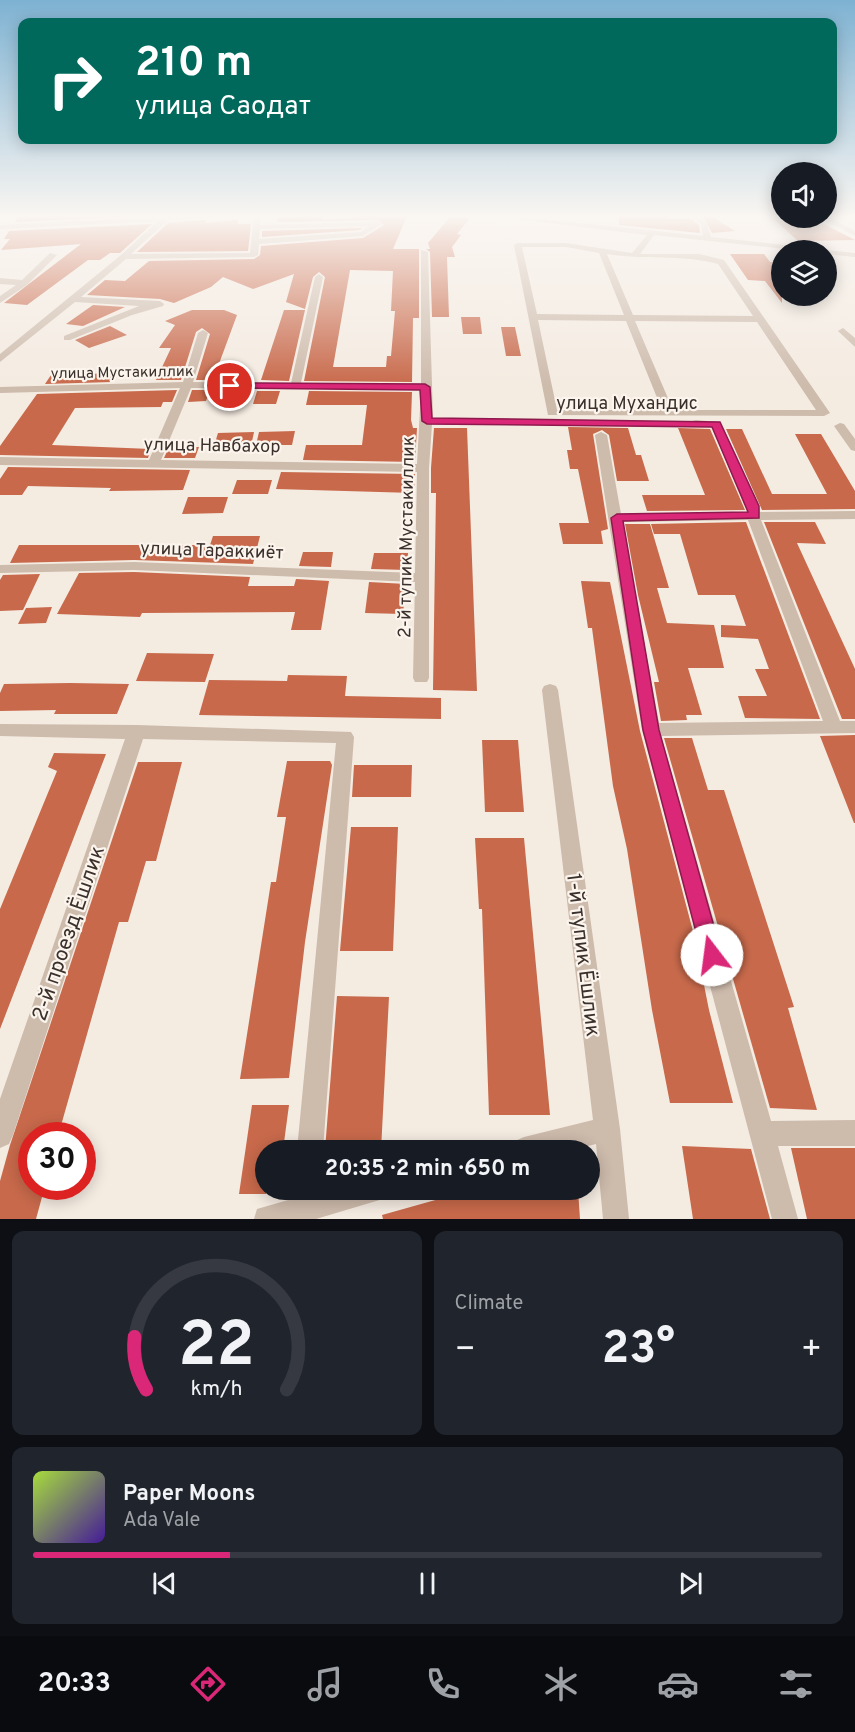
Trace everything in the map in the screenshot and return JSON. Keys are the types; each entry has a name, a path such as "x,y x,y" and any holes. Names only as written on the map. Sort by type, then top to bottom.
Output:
{"street":[{"path":"0,300 34,273"},
{"path":"0,359 105,273"},
{"name":"2-й тупик Мустакиллик","path":"422,678 423,468 427,421 424,273"},
{"path":"523,273 552,413 824,413 728,273"},
{"path":"611,273 669,413"},
{"path":"295,387 319,277"},
{"path":"0,281 24,282"},
{"path":"73,299 160,304"},
{"path":"67,338 131,314 149,304"},
{"path":"532,317 760,319"},
{"path":"843,331 855,344"},
{"path":"154,462 187,385 203,333"},
{"name":"улица Мустакиллик","path":"0,390 187,385 425,387"},
{"name":"улица Мухандис","path":"427,421 716,424 753,506 755,527 834,728"},
{"path":"840,426 855,447"},
{"path":"601,435 617,518 651,730 784,1219"},
{"name":"улица Навбахор","path":"0,461 423,468"},
{"path":"617,518 855,515"},
{"name":"улица Тараккиёт","path":"0,568 134,566 423,578"},
{"name":"1-й тупик Ёшлик","path":"550,690 607,1129 616,1219"},
{"path":"651,730 855,727"},
{"path":"0,730 345,737 311,1140"},
{"name":"2-й проезд Ёшлик","path":"0,1136 136,731"},
{"path":"564,1140 607,1129"},
{"path":"762,1134 855,1133"},
{"path":"267,1219 305,1200"}],"building":[{"path":"43,273 71,273 27,305 4,303"},
{"path":"135,273 318,273 313,277 305,309 286,302 294,274 253,289 223,277 211,287 174,303 160,299 87,295 105,280 125,281"},
{"path":"320,273 349,273 333,367 386,367 387,356 391,356 395,311 391,311 393,273 419,273 419,318 413,318 412,382 304,381 325,277"},
{"path":"431,273 448,273 449,317 432,317"},
{"path":"743,273 771,273 771,289 765,281 748,280"},
{"path":"93,305 125,307 83,326 66,324"},
{"path":"192,310 224,310 237,315 213,380 196,380 210,334 202,328 196,332 181,380 156,380 171,348 159,348 175,325 165,321"},
{"path":"284,310 305,310 289,381 261,380"},
{"path":"461,317 480,317 482,334 463,334"},
{"path":"110,326 127,335 89,348 75,340"},
{"path":"501,327 515,327 521,356 506,356"},
{"path":"117,373 112,382 45,384 51,375"},
{"path":"177,390 172,402 163,402 161,407 75,408 52,445 151,449 148,458 0,455 0,446 37,394"},
{"path":"192,390 210,390 206,401 188,402"},
{"path":"257,391 280,391 276,404 253,404"},
{"path":"309,391 412,392 411,420 413,428 417,428 415,462 303,460 306,445 362,445 367,405 306,405"},
{"path":"568,427 628,428 636,455 641,455 649,481 617,481 609,435 602,430 593,434 608,529 601,531 603,544 563,544 559,523 589,523 578,469 570,469 567,450 572,450"},
{"path":"434,428 467,428 477,691 433,690 436,493 431,493 431,468"},
{"path":"678,428 710,429 745,510 647,511 642,495 705,495"},
{"path":"726,429 742,429 772,494 827,494 795,434 821,434 855,491 855,509 762,510"},
{"path":"295,431 292,445 256,445 259,432"},
{"path":"254,432 251,446 214,446 218,433"},
{"path":"169,447 199,447 195,458 164,458"},
{"path":"8,467 190,470 183,490 109,491 111,488 28,486 22,495 0,495 0,479"},
{"path":"281,472 415,474 414,493 276,489"},
{"path":"237,480 272,480 268,494 232,494"},
{"path":"188,497 228,497 223,513 182,514"},
{"path":"746,522 820,719 745,718 738,696 767,696 755,669 769,669 758,639 721,637 721,625 746,626 735,595 698,595 680,534 654,534 651,524"},
{"path":"764,522 815,522 826,544 797,543 855,669 855,719 842,719"},
{"path":"625,524 650,524 669,588 657,588 667,623 714,625 724,668 688,668 702,715 686,715 687,720 661,721 654,682 659,682 638,595"},
{"path":"213,536 260,536 253,564 134,560 10,563 19,545 210,545"},
{"path":"303,552 333,552 331,567 299,566"},
{"path":"374,553 408,553 407,570 371,569"},
{"path":"134,572 250,577 248,586 294,586 296,579 329,581 321,630 291,630 295,612 142,613 140,617 57,614 79,573"},
{"path":"40,574 23,610 0,611 0,580 3,575"},
{"path":"581,581 610,582 640,731 694,935 709,1010 733,1103 670,1103 652,1010 627,849 613,786 592,628 588,628"},
{"path":"369,582 406,584 403,614 365,613"},
{"path":"52,607 46,623 18,624 26,608"},
{"path":"147,653 214,654 205,682 136,681"},
{"path":"288,675 347,676 345,696 441,698 441,719 199,715 209,680 287,681"},
{"path":"4,684 129,684 117,714 54,714 56,710 0,711 0,693"},
{"path":"855,735 855,823 854,823 820,736"},
{"path":"664,738 692,738 708,790 724,790 794,1007 788,1008 817,1110 770,1108"},
{"path":"482,740 518,740 524,812 485,812"},
{"path":"54,753 106,754 0,1029 0,909 57,771 48,767"},
{"path":"287,761 330,761 332,765 305,942 289,1078 240,1079 271,882 276,882 286,817 277,817"},
{"path":"138,762 182,762 156,861 146,861 128,922 119,922 62,1122 18,1122 18,1200 41,1200 36,1219 0,1219 0,1181 10,1145"},
{"path":"354,765 412,765 411,797 352,797"},
{"path":"351,827 398,827 393,951 340,951"},
{"path":"475,838 524,838 550,1115 489,1115 482,909 479,909"},
{"path":"337,996 389,997 382,1140 326,1140"},
{"path":"252,1105 289,1105 284,1140 255,1140 255,1194 239,1194"},
{"path":"682,1146 751,1149 770,1219 693,1219"},
{"path":"791,1148 855,1148 855,1219 807,1219"},
{"path":"435,1200 579,1200 580,1219 383,1219 382,1215"}],"route":[{"path":"230,386 425,387 427,421 716,424 755,515 617,518 651,730 712,955"}]}
